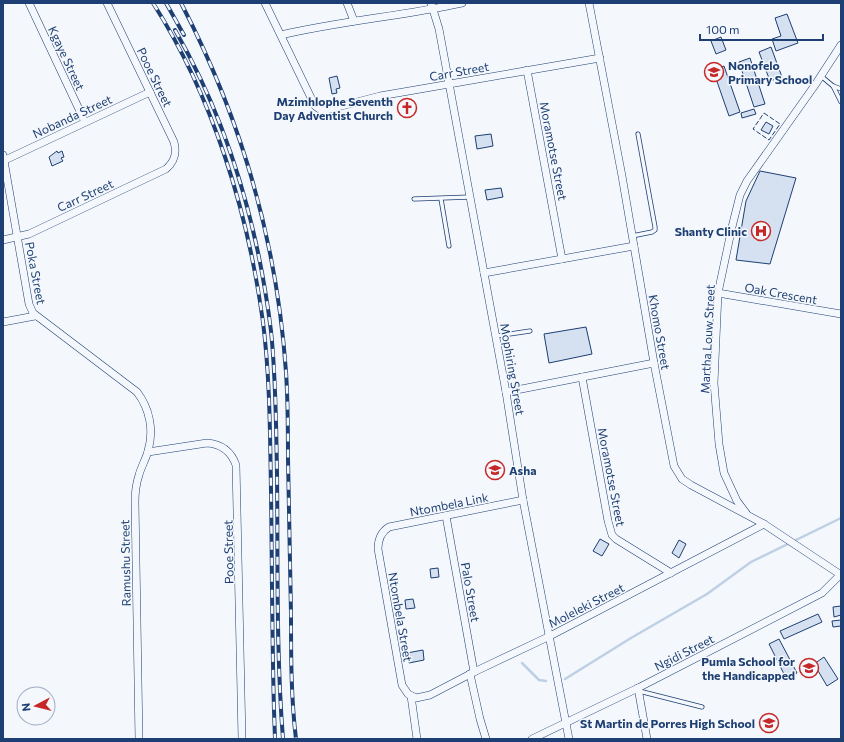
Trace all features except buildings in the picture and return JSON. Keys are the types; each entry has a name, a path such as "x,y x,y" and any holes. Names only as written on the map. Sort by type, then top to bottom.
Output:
{"street":[{"name":"Kgaye Street","path":"29,3 85,122"},
{"name":"Pooe Street","path":"107,3 174,142 176,154 173,162"},
{"path":"265,3 281,35 433,6 462,3"},
{"path":"347,3 354,21"},
{"name":"Khomo Street","path":"590,3 620,161 670,452 676,472 690,486 776,531 841,575"},
{"name":"Mophiring Street","path":"433,6 439,29 496,336 523,500 569,739"},
{"name":"Carr Street","path":"281,35 315,106 322,111 380,96 600,58"},
{"name":"Martha Louw Street","path":"748,515 737,501 727,482 719,444 714,383 718,293 740,195 747,181 763,161 841,45"},
{"name":"Moramotse Street","path":"527,70 562,259"},
{"name":"Nobanda Street","path":"3,159 150,92"},
{"name":"Poka Street","path":"3,159 31,310 35,316 137,392"},
{"name":"Carr Street","path":"3,240 18,238 29,234 166,169 173,162"},
{"path":"484,273 634,246"},
{"name":"Oak Crescent","path":"718,293 841,314"},
{"path":"3,322 35,316"},
{"path":"506,392 654,363"},
{"name":"Moramotse Street","path":"582,377 608,521 612,535 671,573"},
{"name":"Ramushu Street","path":"137,392 145,404 151,434 148,452 139,475 135,502 139,739"},
{"name":"Pooe Street","path":"148,452 213,444 226,449 232,456 236,465 242,739"},
{"name":"Ntombela Link","path":"382,533 390,527 523,500"},
{"name":"Palo Street","path":"446,516 480,719 486,739"},
{"name":"Moleleki Street","path":"414,697 430,695 472,673 550,636 764,524"},
{"name":"Ntombela Street","path":"382,533 379,540 378,549 400,677 403,688 414,697"},
{"name":"Ngidi Street","path":"532,739 638,690 822,593 841,575"},
{"path":"638,690 647,739"},
{"path":"414,697 417,739"}],"lane":[{"path":"821,76 833,86 841,89"},
{"path":"833,86 841,102"},
{"path":"632,236 655,230 638,134"},
{"path":"414,199 470,196"},
{"path":"441,198 449,246"},
{"path":"496,336 530,331"},
{"path":"638,690 702,707"}],"waterway":[{"path":"565,679 631,638 707,594 751,562 841,518"},
{"path":"522,663 539,680 546,681"}],"railway":[{"path":"153,3 174,39 193,77 225,156 248,239 263,322 269,406 275,739"},
{"path":"166,3 184,35"},
{"path":"181,3 221,91 238,136 253,182 265,228 274,276 287,383 292,677 296,739"},
{"path":"175,30 211,101 238,176 258,253 271,331 275,384 278,639 283,739"}],"fence":[{"path":"764,113 780,124 769,140 753,129 764,113"}],"place":[{"name":"Nonofelo Primary School","path":"714,72"},
{"name":"Mzimhlophe Seventh Day Adventist Church","path":"407,108"},
{"name":"Shanty Clinic","path":"761,231"},
{"name":"Asha","path":"495,470"},
{"name":"Pumla School for the Handicapped","path":"809,668"},
{"name":"St Martin de Porres High School","path":"769,723"}]}
